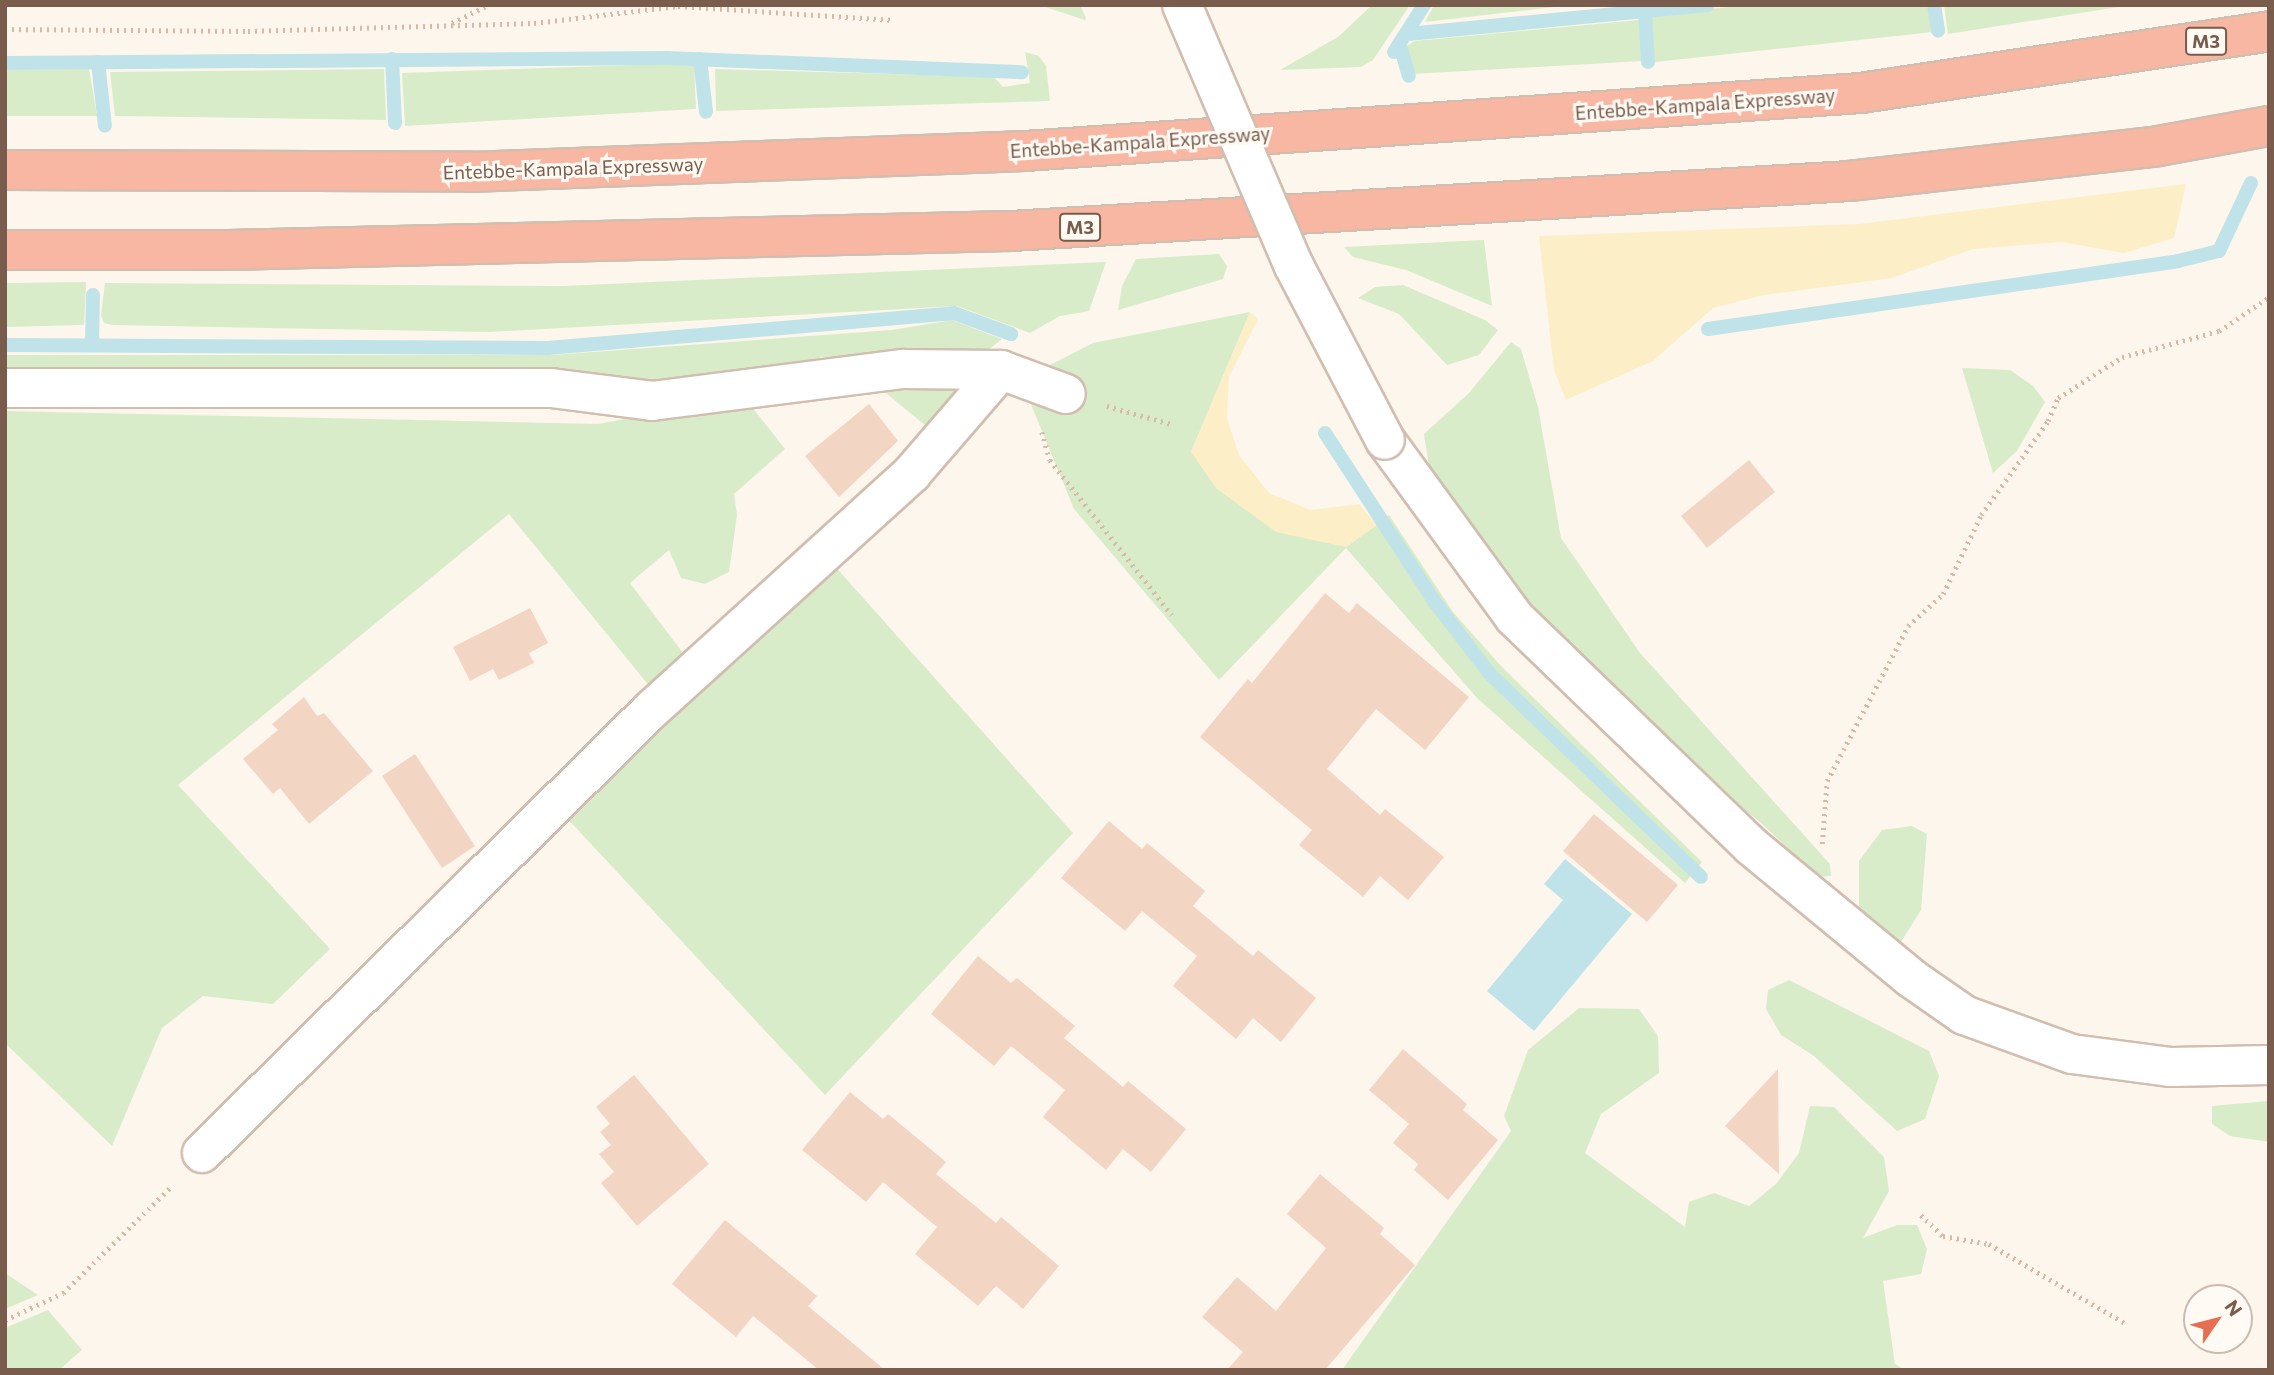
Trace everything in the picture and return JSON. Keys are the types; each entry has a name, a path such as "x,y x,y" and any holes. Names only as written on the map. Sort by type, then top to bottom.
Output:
{"highway":[{"name":"Entebbe-Kampala Expressway","path":"5,170 470,172 1025,151 1861,93 2269,31"},
{"name":"M3","path":"5,250 228,250 1065,228 1849,181 2152,147 2269,126"}],"street":[{"path":"1182,5 1294,266 1385,440 1514,617 1751,846 1912,978 1964,1015 2072,1054 2171,1067 2269,1065"},
{"path":"5,388 551,388 652,401 903,369 1014,374 1066,394"},
{"path":"202,1153 651,710 912,473 1014,374"}],"path":[{"path":"448,25 488,5"},
{"path":"5,29 248,31 534,23 678,5 894,20"},
{"path":"1822,844 1827,782 1908,626 1943,594 1981,515 2048,421 2058,398 2122,357 2219,331 2269,297"},
{"path":"1014,374 1050,460 1172,615"},
{"path":"1066,394 1171,424"},
{"path":"5,1320 63,1293 153,1207 202,1153"},
{"path":"1921,1215 1943,1236 1989,1244 2125,1323"}],"green space":[{"path":"1039,5 1080,5 1086,18 1085,20"},
{"path":"1372,5 1410,5 1373,60 1361,67 1280,70 1338,37"},
{"path":"1434,5 1572,5 1425,22"},
{"path":"1748,5 1928,5 1933,32 1655,62 1651,15"},
{"path":"1944,5 2131,5 1948,34"},
{"path":"1639,20 1642,61 1412,74 1405,47 1415,41"},
{"path":"1025,52 1039,56 1046,66 1050,101 716,111 715,69 994,77 1003,87 1030,83"},
{"path":"694,63 696,109 405,126 402,73"},
{"path":"89,69 97,116 5,116 5,70"},
{"path":"384,69 386,120 115,116 110,72"},
{"path":"1484,240 1492,306 1406,270 1353,257 1344,247"},
{"path":"1219,254 1227,266 1223,279 1118,310 1122,286 1136,259"},
{"path":"1106,262 1089,311 1060,316 1030,333 957,306 489,332 112,325 104,323 101,315 105,283 563,286"},
{"path":"86,282 84,325 5,327 5,283"},
{"path":"1403,285 1485,320 1498,330 1479,355 1447,365 1399,314 1358,298 1375,287"},
{"path":"1250,312 1191,452 1346,547 1389,515 1453,612 1501,666 1702,862 1685,883 1477,698 1346,548 1219,680 1074,509 1021,380 1093,343"},
{"path":"952,320 1002,339 983,354 822,357 779,369 684,382 5,376 5,355 552,355 892,330"},
{"path":"1511,342 1521,349 1538,407 1561,538 1640,653 1830,864 1831,876 1818,877 1760,822 1652,737 1567,651 1450,506 1429,466 1424,434 1469,393"},
{"path":"1962,368 2010,370 2033,386 2045,402 2017,451 1993,473"},
{"path":"979,378 932,431 870,380"},
{"path":"744,397 785,449 734,494 737,515 729,572 705,584 681,578 669,550 630,583 686,657 655,693 509,514 178,785 330,949 273,1004 203,996 162,1028 112,1146 5,1043 5,411 598,424"},
{"path":"832,563 1073,833 825,1095 564,815"},
{"path":"1912,826 1927,834 1921,910 1899,945 1859,917 1859,861 1882,830"},
{"path":"1789,980 1929,1051 1939,1076 1925,1119 1897,1131 1814,1056 1781,1035 1766,1009 1768,990"},
{"path":"1579,1008 1639,1009 1658,1036 1659,1073 1601,1114 1585,1153 1685,1227 1689,1202 1714,1193 1749,1206 1776,1184 1799,1153 1810,1106 1834,1107 1884,1157 1889,1191 1863,1238 1897,1225 1917,1225 1927,1249 1921,1274 1883,1281 1895,1364 1905,1370 1342,1370 1511,1131 1504,1116 1528,1050"},
{"path":"2269,1101 2269,1142 2230,1136 2212,1124 2212,1106"},
{"path":"5,1273 38,1295 5,1309"},
{"path":"48,1310 82,1350 59,1370 5,1370 5,1328"}],"sand":[{"path":"2186,184 2174,238 2124,253 2061,242 1973,249 1892,278 1764,295 1713,308 1653,361 1566,400 1554,370 1539,236 1859,224"},
{"path":"1250,312 1258,319 1229,377 1227,418 1239,455 1269,493 1311,510 1359,504 1377,525 1346,547 1276,532 1216,488 1191,452"}],"water":[{"path":"1565,859 1632,914 1534,1031 1487,991 1563,900 1544,884"}],"building":[{"path":"869,404 898,441 839,497 805,456"},
{"path":"1749,460 1775,492 1707,548 1681,516"},
{"path":"1325,593 1349,613 1357,603 1469,697 1425,750 1376,709 1327,769 1380,815 1385,809 1444,857 1408,900 1380,876 1363,897 1299,845 1312,830 1200,737 1248,679 1252,683"},
{"path":"530,608 548,643 529,653 534,663 499,680 493,669 470,681 453,647"},
{"path":"304,697 317,716 324,713 373,771 309,824 280,788 273,794 243,759 278,730 272,724"},
{"path":"415,754 475,846 442,868 382,776"},
{"path":"1594,814 1678,885 1647,922 1563,851"},
{"path":"1109,821 1142,849 1147,843 1205,891 1193,906 1253,956 1258,950 1316,998 1281,1042 1253,1018 1236,1039 1173,986 1197,956 1142,911 1125,931 1061,878"},
{"path":"978,956 1011,983 1017,978 1075,1026 1064,1038 1123,1087 1128,1081 1186,1129 1151,1172 1123,1149 1106,1170 1043,1117 1065,1090 1011,1046 994,1066 931,1014"},
{"path":"1403,1049 1467,1104 1463,1110 1498,1140 1448,1200 1414,1170 1418,1164 1393,1143 1409,1124 1369,1090"},
{"path":"1778,1069 1779,1174 1725,1126"},
{"path":"634,1075 709,1164 637,1226 601,1183 614,1172 599,1154 611,1145 600,1132 610,1124 596,1107"},
{"path":"850,1092 883,1119 888,1114 946,1162 936,1174 996,1223 1001,1217 1059,1266 1023,1309 996,1286 978,1306 915,1254 937,1227 883,1182 866,1202 802,1150"},
{"path":"1320,1174 1384,1228 1380,1234 1415,1265 1325,1370 1227,1370 1243,1352 1202,1317 1237,1277 1276,1311 1326,1248 1287,1214"},
{"path":"725,1220 817,1296 808,1306 885,1370 819,1370 753,1316 736,1337 672,1284"}],"waterway":[{"path":"1394,52 1424,5"},
{"path":"1408,34 1708,5"},
{"path":"1934,5 1938,31"},
{"path":"1645,11 1648,62"},
{"path":"1400,45 1409,76"},
{"path":"5,63 667,58 1022,72"},
{"path":"392,59 395,123"},
{"path":"700,59 706,112"},
{"path":"98,62 105,126"},
{"path":"1708,329 2178,261 2219,251 2251,183"},
{"path":"92,345 93,295"},
{"path":"5,345 548,348 954,313 1011,334"},
{"path":"1325,433 1434,601 1489,673 1701,877"}]}
